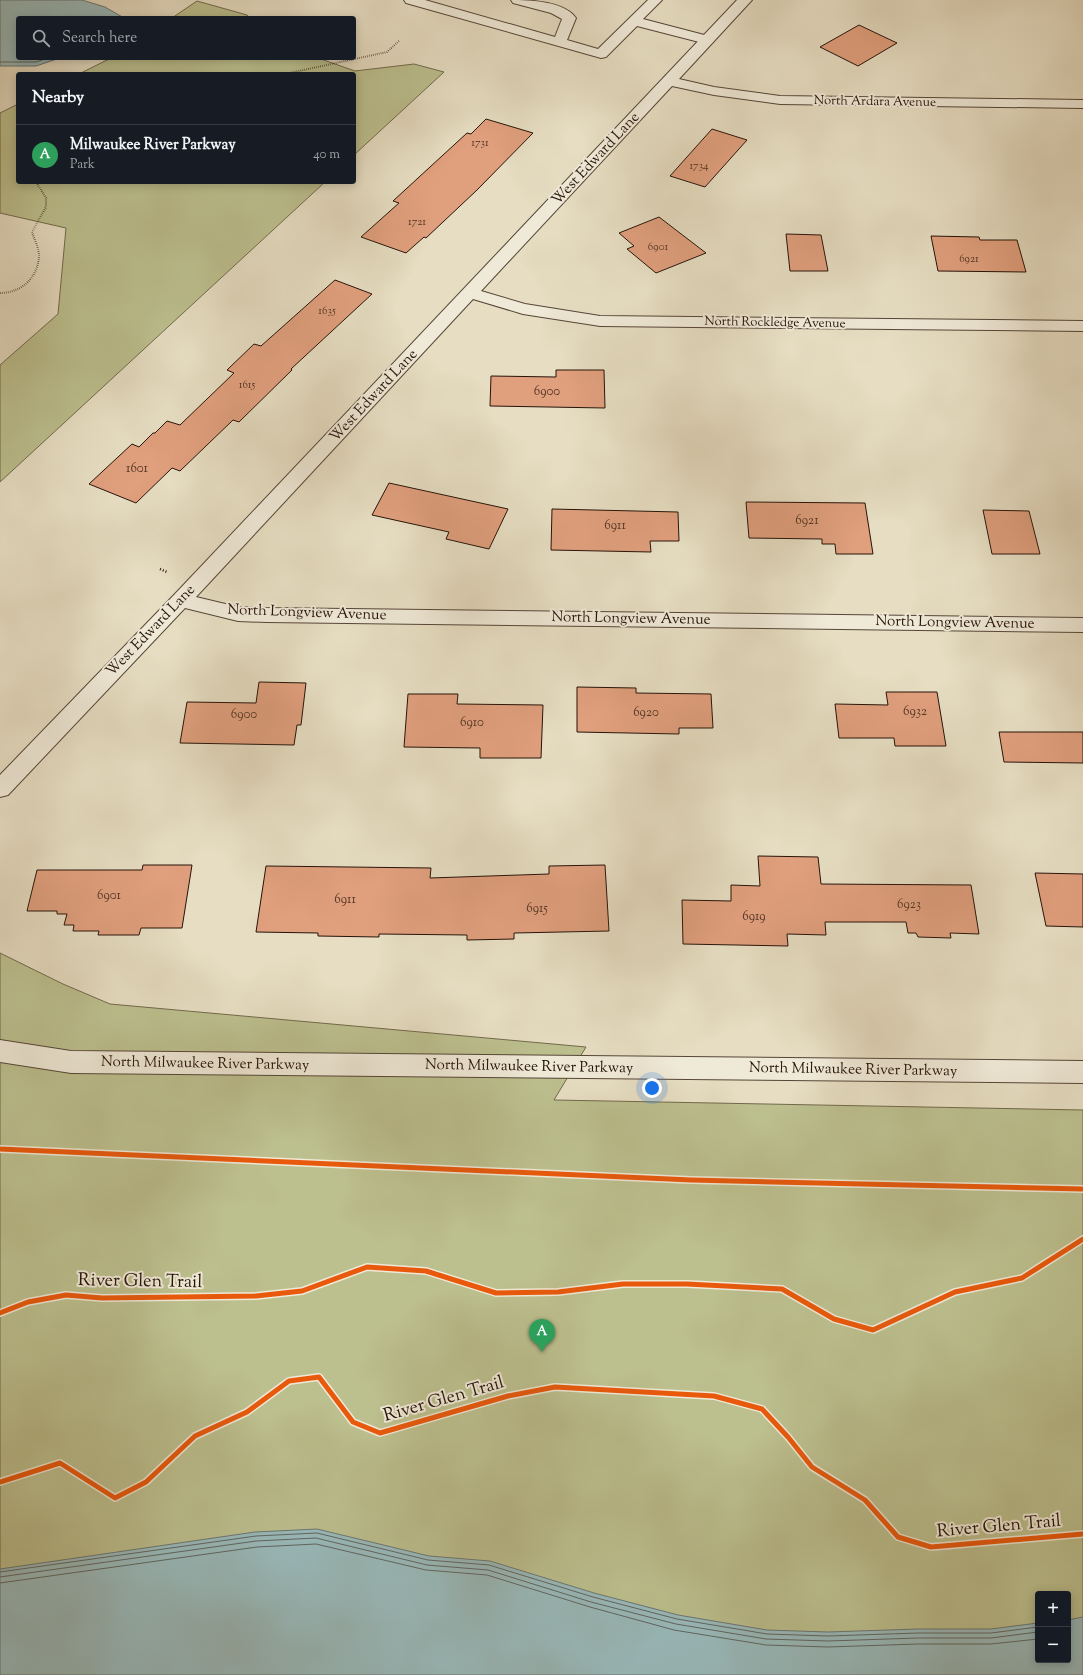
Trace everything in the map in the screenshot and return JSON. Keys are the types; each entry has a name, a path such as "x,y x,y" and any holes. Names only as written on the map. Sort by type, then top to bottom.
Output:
{"street":[{"name":"West Edward Lane","path":"0,788 181,600 745,0"},
{"name":"North Ardara Avenue","path":"669,81 714,91 780,100 1083,104"},
{"name":"North Rockledge Avenue","path":"470,293 523,309 600,321 1083,326"},
{"name":"North Longview Avenue","path":"181,600 238,614 1083,625"},
{"name":"North Milwaukee River Parkway","path":"0,1051 71,1062 1083,1072"}],"lane":[{"path":"412,0 601,54 656,0"},
{"path":"518,0 556,10 569,18 559,42"},
{"path":"634,21 707,40"}],"path":[{"path":"356,59 387,52 400,40"},
{"path":"294,72 350,60"},
{"path":"0,293 18,290 31,280 39,256 32,232 46,207 46,198 37,184"}],"green space":[{"path":"197,1 248,16 175,16"},
{"path":"107,60 324,60 355,71 414,64 444,72 356,153 356,72 83,72"},
{"path":"16,105 16,184 323,184 0,482 0,365 58,314 66,228 0,213 0,113"},
{"path":"0,953 63,984 110,1004 586,1047 554,1100 1083,1110 1083,1675 0,1675"}],"water":[{"path":"0,0 82,0 105,7 121,16 16,16 16,60 54,60 36,66 0,66"},
{"path":"317,1529 429,1556 490,1561 594,1593 678,1615 767,1630 828,1632 918,1629 991,1629 1035,1623 1035,1663 1071,1663 1071,1619 1083,1617 1083,1675 0,1675 0,1569 255,1532"}],"building":[{"path":"859,25 897,43 858,66 820,47"},
{"path":"486,119 533,133 477,190 426,238 424,237 406,253 361,237 399,203 393,201 467,133 471,134"},
{"path":"712,129 747,140 705,187 670,176"},
{"path":"659,217 706,253 656,273 627,249 634,246 619,233"},
{"path":"786,234 821,235 828,271 790,271"},
{"path":"931,236 979,237 980,240 1017,240 1026,272 938,271"},
{"path":"335,280 372,294 291,369 292,370 239,422 233,420 180,471 172,468 136,503 89,484 132,444 139,447 167,421 180,425 234,373 227,370 254,344 261,346"},
{"path":"556,370 604,370 605,408 490,406 491,376 556,377"},
{"path":"389,483 508,509 489,549 446,539 449,532 372,515"},
{"path":"746,502 865,503 873,554 836,554 835,544 822,544 822,539 749,538"},
{"path":"552,509 678,512 679,541 650,541 651,552 551,550"},
{"path":"983,510 1029,511 1040,554 992,554"},
{"path":"259,682 306,683 301,725 297,725 294,745 180,743 187,702 256,703"},
{"path":"577,687 636,688 636,693 711,694 713,728 679,728 679,734 577,732"},
{"path":"886,692 937,692 946,746 895,746 894,738 839,738 835,704 888,705"},
{"path":"408,694 458,694 457,704 543,705 541,758 480,758 480,748 404,747"},
{"path":"999,732 1083,732 1083,763 1004,762"},
{"path":"758,856 818,857 821,884 971,885 979,934 950,933 951,938 918,937 916,933 908,933 906,922 825,922 826,935 787,934 788,946 683,944 682,900 731,901 731,885 760,886"},
{"path":"143,865 192,865 182,928 141,928 139,935 98,935 99,931 73,931 74,925 64,925 67,914 57,914 57,911 27,911 37,870 142,870"},
{"path":"605,865 609,931 514,933 514,939 467,940 467,935 379,934 379,937 318,936 318,933 256,932 266,866 431,868 430,878 549,874 549,866"},
{"path":"1035,873 1083,874 1083,927 1046,926"}],"cycle path":[{"path":"0,1149 691,1180 1083,1189"},
{"name":"River Glen Trail","path":"0,1313 28,1302 66,1295 102,1298 256,1296 302,1291 367,1267 426,1271 496,1293 558,1292 623,1284 687,1284 782,1289 834,1319 873,1330 955,1292 1022,1278 1083,1239"},
{"name":"River Glen Trail","path":"0,1482 60,1463 115,1498 146,1482 195,1436 247,1412 289,1381 319,1377 353,1422 380,1433 508,1396 555,1387 714,1396 762,1409 788,1437 812,1467 865,1500 898,1537 931,1547 1083,1534"}],"place":[{"name":"Milwaukee River Parkway","path":"542,1352"}]}
